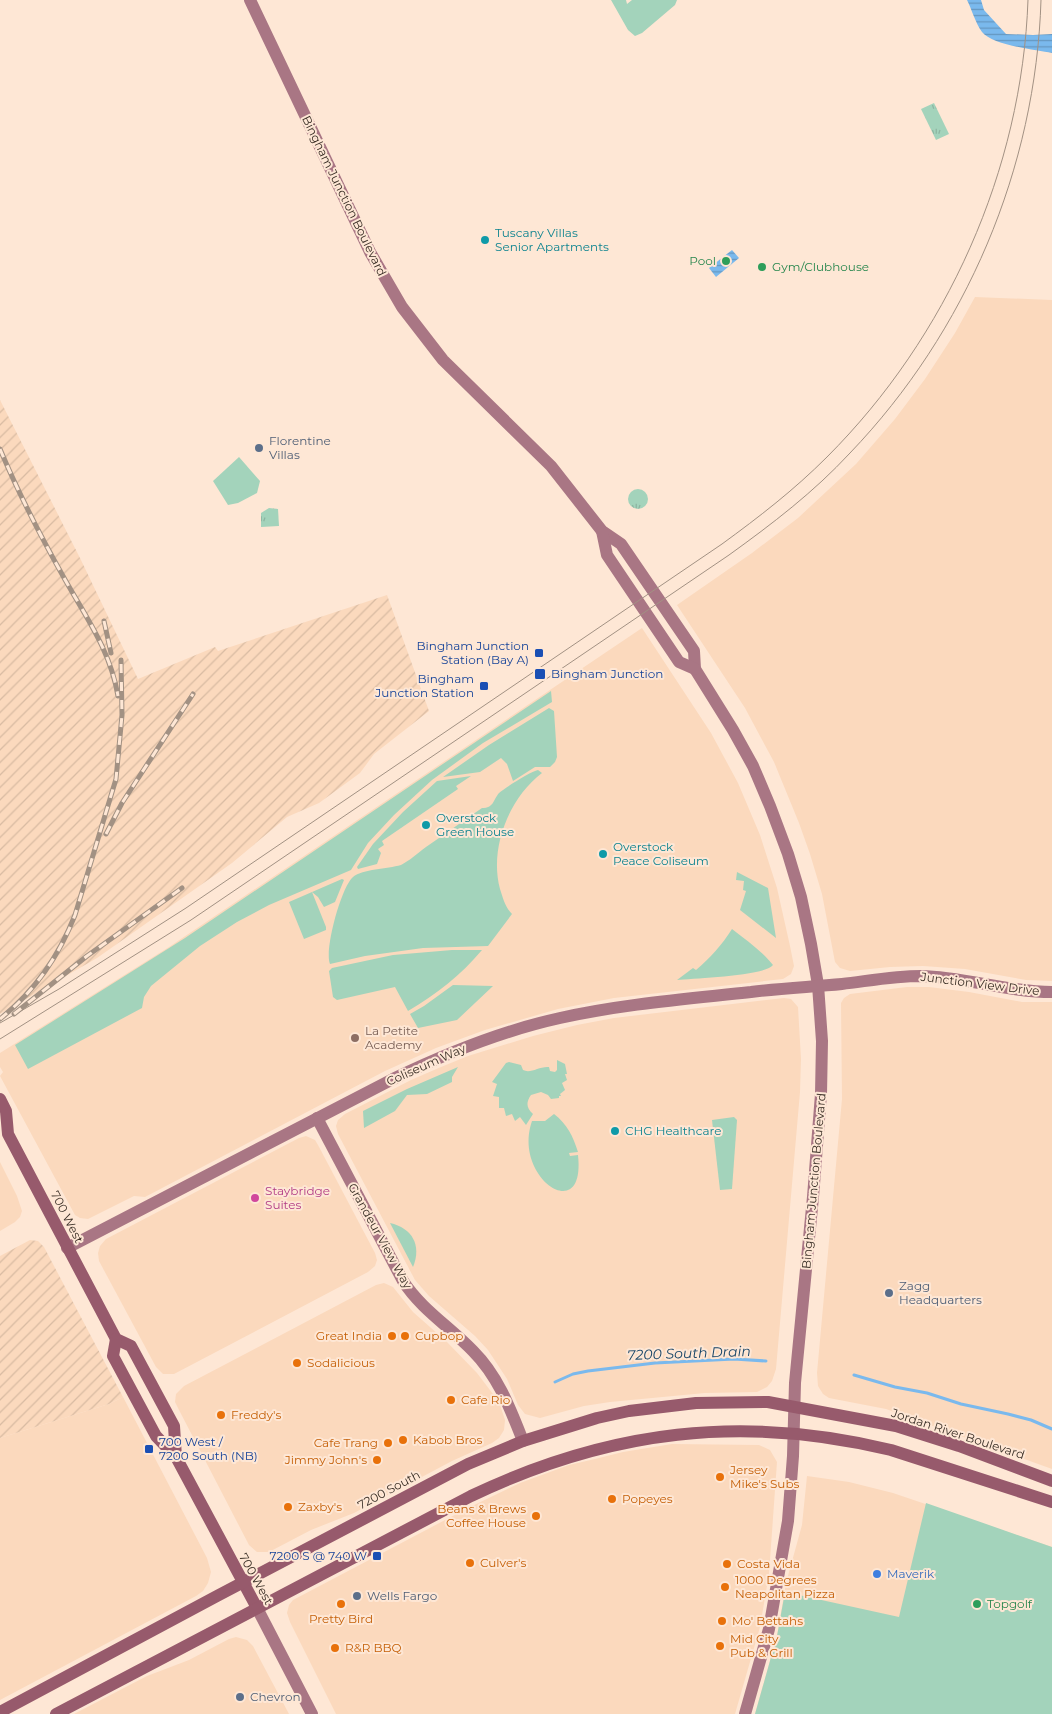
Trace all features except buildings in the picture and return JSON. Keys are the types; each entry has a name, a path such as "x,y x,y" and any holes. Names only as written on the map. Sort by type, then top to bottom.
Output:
{"main road":[{"name":"Bingham Junction Boulevard","path":"250,0 367,246 402,307 431,346 456,374 551,466 602,531 621,544 694,651 695,669 743,748 764,792 780,830 801,897 818,986 822,1040 821,1094 795,1383 794,1434 788,1521 769,1629 745,1714"},
{"name":"Bingham Junction Boulevard","path":"602,531 607,555 679,662 695,669"},
{"name":"Junction View Drive","path":"818,986 896,977 923,976 962,980 1017,991 1052,992"},
{"name":"Coliseum Way","path":"67,1248 432,1060 482,1040 561,1018 626,1007 793,987 818,986"},
{"name":"700 West","path":"0,1099 6,1111 4,1131 116,1339 131,1346 174,1426 176,1457"},
{"name":"Grandeur View Way","path":"317,1118 403,1280 419,1302 474,1351 488,1369 507,1400 523,1440"},
{"name":"700 West","path":"116,1339 113,1356 156,1436 176,1457 312,1714"},
{"name":"7200 South","path":"0,1712 242,1582 468,1464 523,1440 597,1418 662,1406 768,1402 795,1406"},
{"name":"Jordan River Boulevard","path":"795,1406 896,1426 959,1446 1052,1481"},
{"path":"56,1714 505,1479 558,1460 614,1445 664,1436 719,1431 753,1431 841,1439 891,1450 1052,1502"}],"shaded area":[{"path":"975,297 1052,300 1052,981 1026,980 965,969 923,966 850,971 840,968 835,962 822,894 810,854 774,762 745,708 677,605 752,553 798,518 856,464 895,419 925,379 955,333"},
{"path":"0,400 80,558 138,679 215,647 218,651 387,595 429,711 374,754 360,773 319,803 287,817 232,863 97,958 0,1014"},
{"path":"642,628 711,733 738,783 760,835 777,888 794,966 791,974 783,979 614,998 558,1009 485,1030 436,1048 385,1071 145,1197 134,1196 88,1219 75,1215 0,1076 3,1072 0,1067 0,1053 169,947"},
{"path":"907,987 929,987 969,992 1022,1002 1052,1002 1052,1469 886,1409 829,1398 823,1394 818,1386 817,1373 842,1099 841,1003 850,994"},
{"path":"784,998 791,999 798,1007 801,1059 800,1092 776,1369 772,1381 767,1387 757,1392 705,1393 610,1402 584,1406 540,1418 525,1414 518,1405 507,1379 488,1350 475,1336 429,1296 415,1280 338,1134 336,1126 338,1120 345,1114 411,1080 441,1067 468,1056 533,1036 614,1018"},
{"path":"306,1136 315,1140 318,1145 375,1253 377,1260 375,1266 368,1272 174,1374 163,1374 156,1367 99,1261 98,1253 100,1246 106,1239"},
{"path":"0,1162 17,1196 22,1211 20,1217 15,1222 0,1231"},
{"path":"30,1240 38,1241 44,1247 123,1397 109,1404 0,1438 0,1256"},
{"path":"384,1283 393,1287 413,1312 447,1342 477,1373 499,1402 505,1420 504,1430 499,1438 492,1443 452,1461 354,1513 311,1530 269,1552 257,1552 249,1545 179,1410 175,1402 176,1394 184,1386 376,1285"},
{"path":"123,1397 207,1558 211,1572 208,1583 203,1591 196,1596 0,1700 0,1438 109,1404"},
{"path":"672,1444 759,1445 770,1450 777,1462 769,1574 760,1627 735,1714 336,1714 290,1622 287,1613 289,1605 293,1600 466,1509 520,1483 569,1465 623,1452"},
{"name":"Topgolf","path":"807,1476 849,1482 893,1493 1052,1547 1052,1714 755,1714 777,1636 786,1583 802,1525"},
{"path":"236,1637 247,1640 253,1646 289,1714 74,1714 147,1676 189,1660"}],"green space":[{"path":"611,0 626,0 627,4 632,0 677,0 675,5 642,33 635,36 628,30"},
{"path":"934,103 949,134 936,140 921,109"},
{"path":"239,457 260,481 257,493 238,503 228,505 213,481"},
{"path":"634,489 642,489 648,495 648,503 642,509 634,509 628,503 628,495"},
{"path":"269,508 278,509 279,526 261,527 261,513"},
{"path":"551,691 552,702 483,743 432,780 394,815 368,843 351,870 269,905 237,922 200,946 151,986 144,997 142,1008 28,1069 15,1045 185,938"},
{"path":"549,708 554,711 557,757 550,767 535,767 513,781 507,764 501,758 480,772 443,777 489,745"},
{"path":"538,770 542,773 530,783 520,796 504,825 497,857 497,873 503,899 512,914 488,946 423,948 365,956 330,964 329,946 331,933 343,893 353,877 363,872 401,865 482,808 489,807 499,793 507,787"},
{"path":"471,776 456,786 458,789 382,841 384,845 378,849 381,853 377,864 358,869 357,867 373,844 403,812 437,781"},
{"path":"737,872 768,888 776,938 740,910 746,891 743,890 744,881 736,880"},
{"path":"342,879 344,880 335,902 324,907 318,897 312,892"},
{"path":"312,892 326,930 304,939 289,902"},
{"path":"732,929 759,950 773,965 757,972 677,980 693,968 696,970 720,946"},
{"path":"452,950 482,950 448,984 408,1011 395,987 337,1000 333,997 329,971 332,968 393,955"},
{"path":"453,985 493,986 457,1020 418,1028 410,1014"},
{"path":"557,1060 565,1064 567,1074 565,1074 567,1080 562,1083 565,1090 560,1094 561,1096 551,1099 548,1095 541,1092 531,1095 528,1105 533,1114 526,1125 520,1117 515,1121 512,1114 506,1116 504,1108 499,1108 499,1097 493,1096 497,1084 492,1082 506,1063 521,1065 523,1070 526,1071 549,1067 550,1071 555,1072 557,1070"},
{"path":"458,1067 452,1077 452,1082 427,1094 407,1095 395,1111 364,1128 363,1111"},
{"path":"554,1114 569,1131 578,1152 569,1153 570,1156 578,1155 578,1177 571,1188 562,1191 550,1186 540,1176 532,1160 529,1142 532,1121 545,1121"},
{"path":"734,1117 737,1120 732,1189 720,1190 712,1120"},
{"path":"390,1223 404,1229 413,1239 416,1252 413,1267"},
{"name":"Topgolf","path":"926,1503 1052,1547 1052,1714 755,1714 777,1636 785,1592 899,1617"}],"water":[{"path":"967,0 981,0 984,10 1006,34 1052,34 1052,53 1004,44 987,37 975,20"},
{"path":"732,250 739,258 716,277 709,268"}],"waterway":[{"name":"7200 South Drain","path":"555,1382 573,1374 588,1371 655,1363 734,1359 766,1361"},
{"name":"7200 South Drain","path":"854,1375 895,1387 927,1393 961,1404 1031,1420 1052,1429"}],"tram line":[{"path":"0,1023 59,989 186,908 722,544 776,503 827,457 870,410 908,359 942,304 970,247 993,188 1011,126 1023,64 1028,0"},
{"path":"0,1039 191,920 729,555 792,507 822,481 850,453 891,406 928,355 960,301 987,244 1009,185 1025,125 1036,63 1041,0"}],"railway":[{"path":"0,449 38,529 103,648 118,696"},
{"path":"104,621 111,653"},
{"path":"0,1019 24,997 45,972 69,930 75,915 116,779 122,715 121,660"},
{"path":"106,834 122,803 193,694"},
{"path":"14,1014 87,956 182,888"}],"place":[{"name":"Tuscany Villas Senior Apartments","path":"485,240"},
{"name":"Pool","path":"726,261"},
{"name":"Gym/Clubhouse","path":"762,267"},
{"name":"Florentine Villas","path":"259,448"},
{"name":"Bingham Junction Station (Bay A)","path":"539,653"},
{"name":"Bingham Junction","path":"540,674"},
{"name":"Bingham Junction Station","path":"484,686"},
{"name":"Overstock Green House","path":"426,825"},
{"name":"Overstock Peace Coliseum","path":"603,854"},
{"name":"La Petite Academy","path":"355,1038"},
{"name":"CHG Healthcare","path":"615,1131"},
{"name":"Staybridge Suites","path":"255,1198"},
{"name":"Zagg Headquarters","path":"889,1293"},
{"name":"Great India","path":"392,1336"},
{"name":"Cupbop","path":"405,1336"},
{"name":"Sodalicious","path":"297,1363"},
{"name":"Cafe Rio","path":"451,1400"},
{"name":"Freddy's","path":"221,1415"},
{"name":"Kabob Bros","path":"403,1440"},
{"name":"Cafe Trang","path":"388,1443"},
{"name":"700 West / 7200 South (NB)","path":"149,1449"},
{"name":"Jimmy John's","path":"377,1460"},
{"name":"Jersey Mike's Subs","path":"720,1477"},
{"name":"Popeyes","path":"612,1499"},
{"name":"Zaxby's","path":"288,1507"},
{"name":"Beans & Brews Coffee House","path":"536,1516"},
{"name":"7200 S @ 740 W","path":"377,1556"},
{"name":"Culver's","path":"470,1563"},
{"name":"Costa Vida","path":"727,1564"},
{"name":"Maverik","path":"877,1574"},
{"name":"1000 Degrees Neapolitan Pizza","path":"725,1587"},
{"name":"Wells Fargo","path":"357,1596"},
{"name":"Pretty Bird","path":"341,1604"},
{"name":"Topgolf","path":"977,1604"},
{"name":"Mo' Bettahs","path":"722,1621"},
{"name":"Mid City Pub & Grill","path":"720,1646"},
{"name":"R&R BBQ","path":"335,1648"},
{"name":"Chevron","path":"240,1697"}]}
